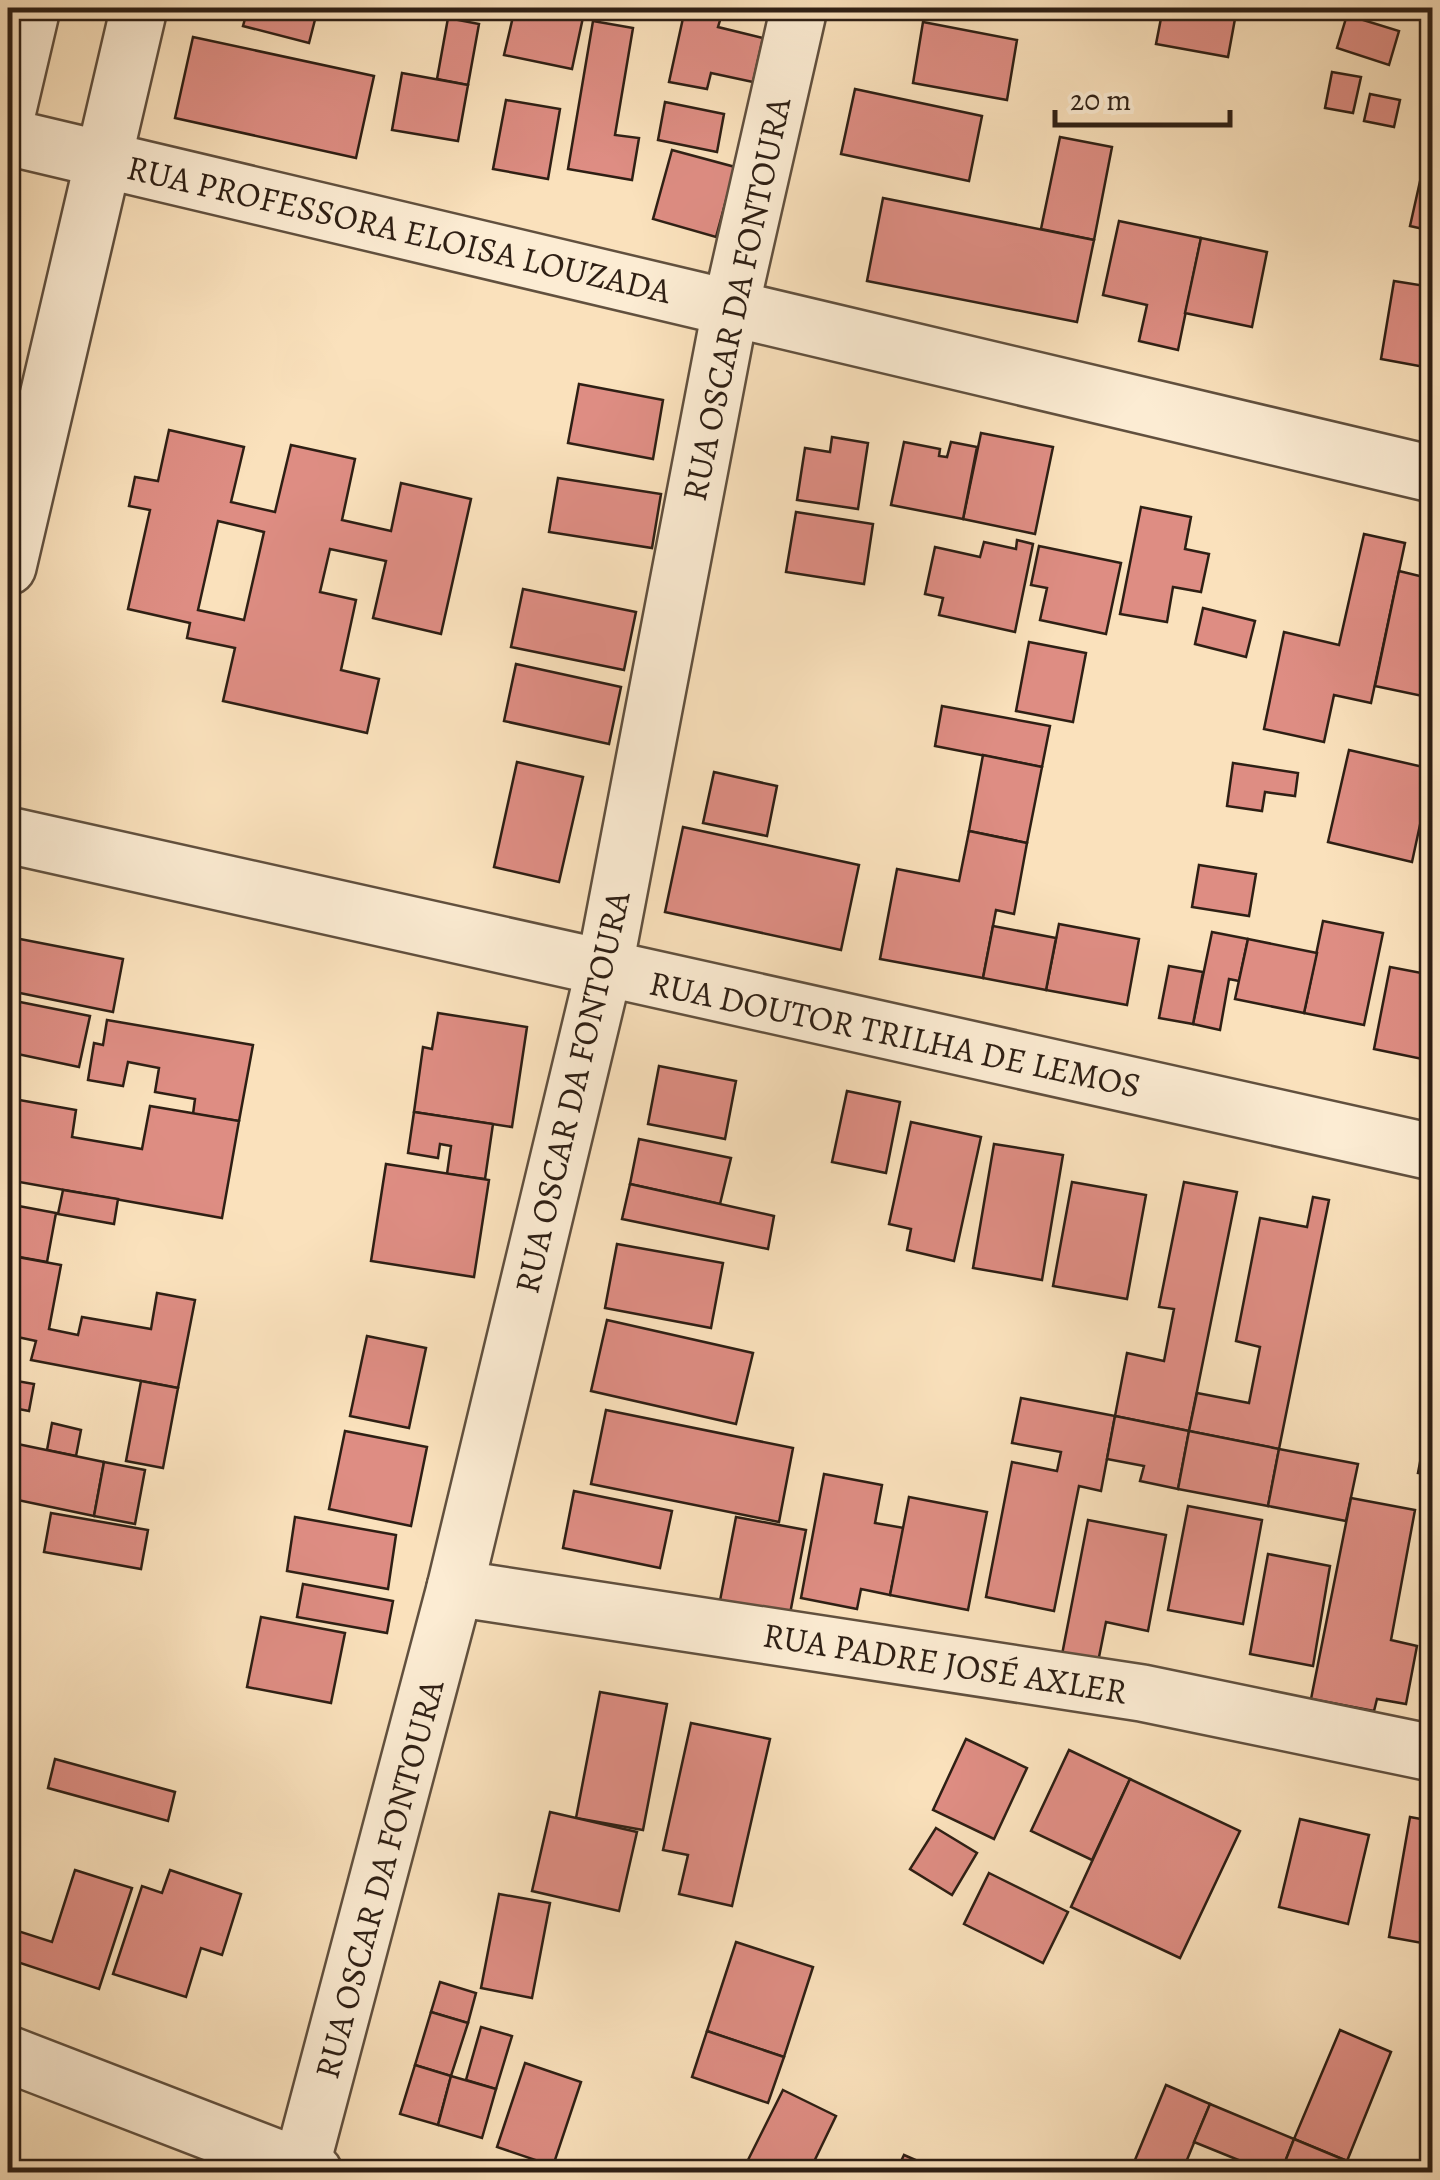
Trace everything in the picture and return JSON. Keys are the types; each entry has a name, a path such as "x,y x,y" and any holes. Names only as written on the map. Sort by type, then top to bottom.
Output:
{"street":[{"path":"8,110 32,8"},
{"path":"8,566 139,8"},
{"name":"RUA OSCAR DA FONTOURA","path":"307,2170 455,1588 604,970 730,306 799,8"},
{"name":"RUA PROFESSORA ELOISA LOUZADA","path":"8,138 1432,474"},
{"name":"RUA DOUTOR TRILHA DE LEMOS","path":"8,836 1432,1152"},
{"name":"RUA PADRE JOSÉ AXLER","path":"455,1588 1142,1693 1432,1752"},
{"path":"8,2054 307,2170"}],"building":[{"path":"248,8 318,8 309,43 243,26"},
{"path":"515,8 585,8 572,69 504,55"},
{"path":"1163,8 1237,8 1228,57 1156,44"},
{"path":"685,9 721,17 718,27 763,38 753,82 711,73 707,89 669,82"},
{"path":"1347,15 1399,31 1389,65 1337,48"},
{"path":"448,18 479,24 468,85 437,79"},
{"path":"593,21 633,28 615,135 639,138 632,180 568,169"},
{"path":"923,22 1017,40 1007,100 913,83"},
{"path":"193,37 374,76 356,158 175,118"},
{"path":"1332,72 1361,77 1353,113 1325,108"},
{"path":"402,73 468,85 458,141 392,130"},
{"path":"855,89 982,116 969,181 841,154"},
{"path":"1370,94 1400,100 1394,127 1364,121"},
{"path":"506,100 560,109 548,179 493,169"},
{"path":"665,102 724,114 717,152 658,140"},
{"path":"1060,137 1112,147 1094,240 1041,229"},
{"path":"1429,141 1432,142 1432,231 1410,226"},
{"path":"672,150 735,167 716,237 653,219"},
{"path":"883,198 1094,240 1077,322 867,281"},
{"path":"1119,221 1201,238 1178,350 1139,341 1147,305 1103,295"},
{"path":"1201,238 1267,252 1252,327 1185,313"},
{"path":"1394,281 1432,287 1430,368 1381,359"},
{"path":"579,384 663,400 653,459 568,443"},
{"path":"169,430 244,447 231,502 275,512 291,445 355,459 342,520 391,531 401,483 471,499 441,634 373,618 386,561 330,549 320,592 356,600 341,670 379,679 367,733 223,701 235,648 187,638 190,623 128,609 150,510 129,506 135,477 158,481","holes":["218,521 264,532 244,620 198,610"]},
{"path":"981,433 1053,447 1035,534 963,519"},
{"path":"832,437 868,443 858,509 797,500 805,448 830,452"},
{"path":"904,442 940,449 939,456 947,457 951,442 977,447 963,519 891,505"},
{"path":"558,478 661,494 652,548 549,532"},
{"path":"1141,507 1191,517 1185,549 1209,554 1201,592 1173,587 1167,622 1120,614"},
{"path":"796,512 873,524 864,584 786,572"},
{"path":"1364,534 1405,543 1371,703 1334,695 1324,742 1264,729 1284,632 1339,645"},
{"path":"1017,540 1033,544 1015,632 939,615 943,598 925,594 935,547 980,557 984,542 1016,549"},
{"path":"1039,546 1121,563 1106,634 1040,620 1047,588 1031,585"},
{"path":"1399,571 1432,579 1432,698 1375,686"},
{"path":"523,589 636,612 624,670 511,647"},
{"path":"1203,608 1255,621 1246,657 1195,644"},
{"path":"1029,642 1086,653 1073,722 1016,711"},
{"path":"516,664 621,687 609,744 504,721"},
{"path":"942,706 1050,726 1042,767 935,746"},
{"path":"1349,750 1432,769 1412,862 1328,842"},
{"path":"983,755 1042,767 1027,843 969,831"},
{"path":"517,762 583,777 559,882 494,867"},
{"path":"1233,763 1298,773 1295,796 1265,792 1262,811 1227,806"},
{"path":"714,772 777,786 767,836 703,823"},
{"path":"683,827 859,865 841,950 665,912"},
{"path":"969,831 1027,843 1014,914 996,910 983,978 880,959 897,869 959,881"},
{"path":"1199,865 1256,874 1249,916 1192,907"},
{"path":"1323,921 1383,933 1364,1025 1304,1013"},
{"path":"1059,924 1139,939 1127,1005 1046,990"},
{"path":"993,926 1056,938 1046,990 983,978"},
{"path":"1212,932 1248,939 1239,981 1229,979 1220,1030 1193,1024"},
{"path":"20,939 123,959 113,1012 10,991"},
{"path":"1248,939 1317,953 1304,1013 1235,999"},
{"path":"1169,966 1203,972 1193,1024 1159,1018"},
{"path":"1390,967 1432,975 1432,1061 1374,1049"},
{"path":"10,1000 90,1016 79,1067 8,1052"},
{"path":"438,1013 527,1027 512,1127 414,1112 423,1047 432,1049"},
{"path":"107,1020 253,1045 239,1121 193,1114 195,1099 155,1092 159,1068 128,1062 123,1086 88,1080 94,1043 103,1045"},
{"path":"659,1066 736,1081 725,1139 648,1124"},
{"path":"847,1091 900,1102 886,1173 832,1162"},
{"path":"8,1098 76,1110 72,1137 142,1149 150,1106 239,1121 222,1218 8,1180"},
{"path":"414,1112 493,1124 485,1179 447,1174 451,1146 440,1144 438,1158 408,1153"},
{"path":"911,1122 981,1137 954,1261 907,1250 911,1229 889,1224"},
{"path":"639,1139 731,1158 720,1204 630,1184"},
{"path":"994,1144 1063,1155 1042,1280 973,1268"},
{"path":"386,1164 489,1180 474,1277 371,1261"},
{"path":"1072,1182 1146,1195 1127,1299 1053,1286"},
{"path":"1184,1182 1237,1192 1189,1431 1115,1416 1127,1353 1164,1361 1174,1309 1159,1307"},
{"path":"630,1184 774,1216 768,1249 622,1219"},
{"path":"63,1190 118,1199 114,1224 58,1214"},
{"path":"1313,1197 1329,1200 1279,1449 1189,1431 1197,1393 1249,1403 1260,1347 1236,1341 1260,1218 1307,1227"},
{"path":"8,1204 56,1213 47,1262 8,1255"},
{"path":"617,1244 723,1263 711,1328 605,1308"},
{"path":"12,1256 61,1265 49,1329 78,1335 82,1317 151,1329 157,1293 195,1300 178,1388 31,1360 36,1341 8,1335"},
{"path":"607,1320 753,1353 736,1424 591,1391"},
{"path":"367,1336 426,1348 409,1428 350,1416"},
{"path":"8,1359 15,1360 11,1380 34,1384 29,1411 8,1407"},
{"path":"141,1381 178,1388 163,1468 126,1461"},
{"path":"1021,1398 1115,1416 1101,1491 1079,1486 1054,1611 986,1597 1012,1462 1057,1471 1061,1452 1012,1443"},
{"path":"1432,1399 1432,1475 1418,1473"},
{"path":"606,1410 793,1448 779,1522 591,1484"},
{"path":"1115,1416 1189,1431 1178,1489 1140,1481 1144,1466 1107,1459"},
{"path":"52,1423 81,1430 76,1456 47,1450"},
{"path":"345,1431 427,1447 411,1526 329,1509"},
{"path":"1189,1431 1279,1449 1268,1506 1178,1489"},
{"path":"8,1442 104,1462 94,1516 8,1498"},
{"path":"1279,1449 1358,1464 1346,1521 1268,1506"},
{"path":"104,1462 145,1470 135,1524 94,1516"},
{"path":"824,1474 882,1485 875,1523 904,1528 890,1595 861,1589 857,1609 801,1598"},
{"path":"574,1491 672,1511 660,1568 563,1548"},
{"path":"909,1497 987,1512 968,1610 890,1595"},
{"path":"1351,1498 1415,1510 1391,1640 1417,1646 1406,1704 1377,1699 1374,1711 1311,1699"},
{"path":"1188,1506 1262,1520 1243,1624 1168,1610"},
{"path":"51,1513 148,1530 141,1569 44,1552"},
{"path":"295,1517 396,1535 388,1589 287,1571"},
{"path":"736,1517 806,1530 789,1619 719,1606"},
{"path":"1088,1520 1166,1535 1148,1631 1106,1622 1096,1672 1060,1665"},
{"path":"1268,1554 1330,1566 1313,1666 1250,1654"},
{"path":"303,1584 393,1601 387,1633 297,1617"},
{"path":"261,1617 345,1633 331,1703 247,1687"},
{"path":"1432,1643 1432,1738 1418,1736"},
{"path":"600,1692 667,1704 643,1830 576,1818"},
{"path":"691,1723 770,1739 732,1906 679,1894 688,1855 663,1850"},
{"path":"966,1739 1027,1768 994,1839 933,1810"},
{"path":"1069,1750 1130,1779 1092,1860 1031,1831"},
{"path":"55,1759 175,1792 168,1821 48,1788"},
{"path":"1130,1779 1240,1831 1180,1958 1071,1907"},
{"path":"550,1812 637,1832 619,1911 532,1891"},
{"path":"1410,1817 1432,1821 1432,1967 1424,1966 1428,1944 1389,1937"},
{"path":"1300,1819 1369,1835 1348,1924 1279,1907"},
{"path":"936,1828 977,1853 952,1895 910,1869"},
{"path":"75,1870 132,1888 99,1989 8,1959 15,1930 52,1942"},
{"path":"170,1870 241,1894 222,1955 201,1948 186,1997 113,1974 142,1886 162,1893"},
{"path":"989,1873 1068,1912 1043,1963 964,1924"},
{"path":"499,1894 550,1903 532,1998 481,1988"},
{"path":"736,1942 813,1967 784,2057 707,2031"},
{"path":"440,1982 476,1993 468,2023 431,2012"},
{"path":"1432,2001 1432,2036 1426,2035"},
{"path":"431,2012 468,2023 451,2076 415,2065"},
{"path":"481,2027 512,2036 496,2089 466,2080"},
{"path":"1340,2030 1391,2052 1347,2161 1294,2139"},
{"path":"707,2031 784,2057 768,2103 692,2077"},
{"path":"525,2063 581,2082 553,2166 497,2147"},
{"path":"415,2065 451,2076 438,2125 400,2114"},
{"path":"451,2076 496,2089 482,2138 438,2125"},
{"path":"1166,2085 1210,2104 1182,2172 1130,2172"},
{"path":"783,2090 836,2116 809,2172 742,2172"},
{"path":"1210,2104 1294,2139 1281,2172 1268,2172 1194,2142"},
{"path":"1294,2139 1347,2161 1342,2172 1281,2172"},
{"path":"904,2155 943,2172 896,2172"},
{"path":"1347,2161 1375,2172 1342,2172"}]}
